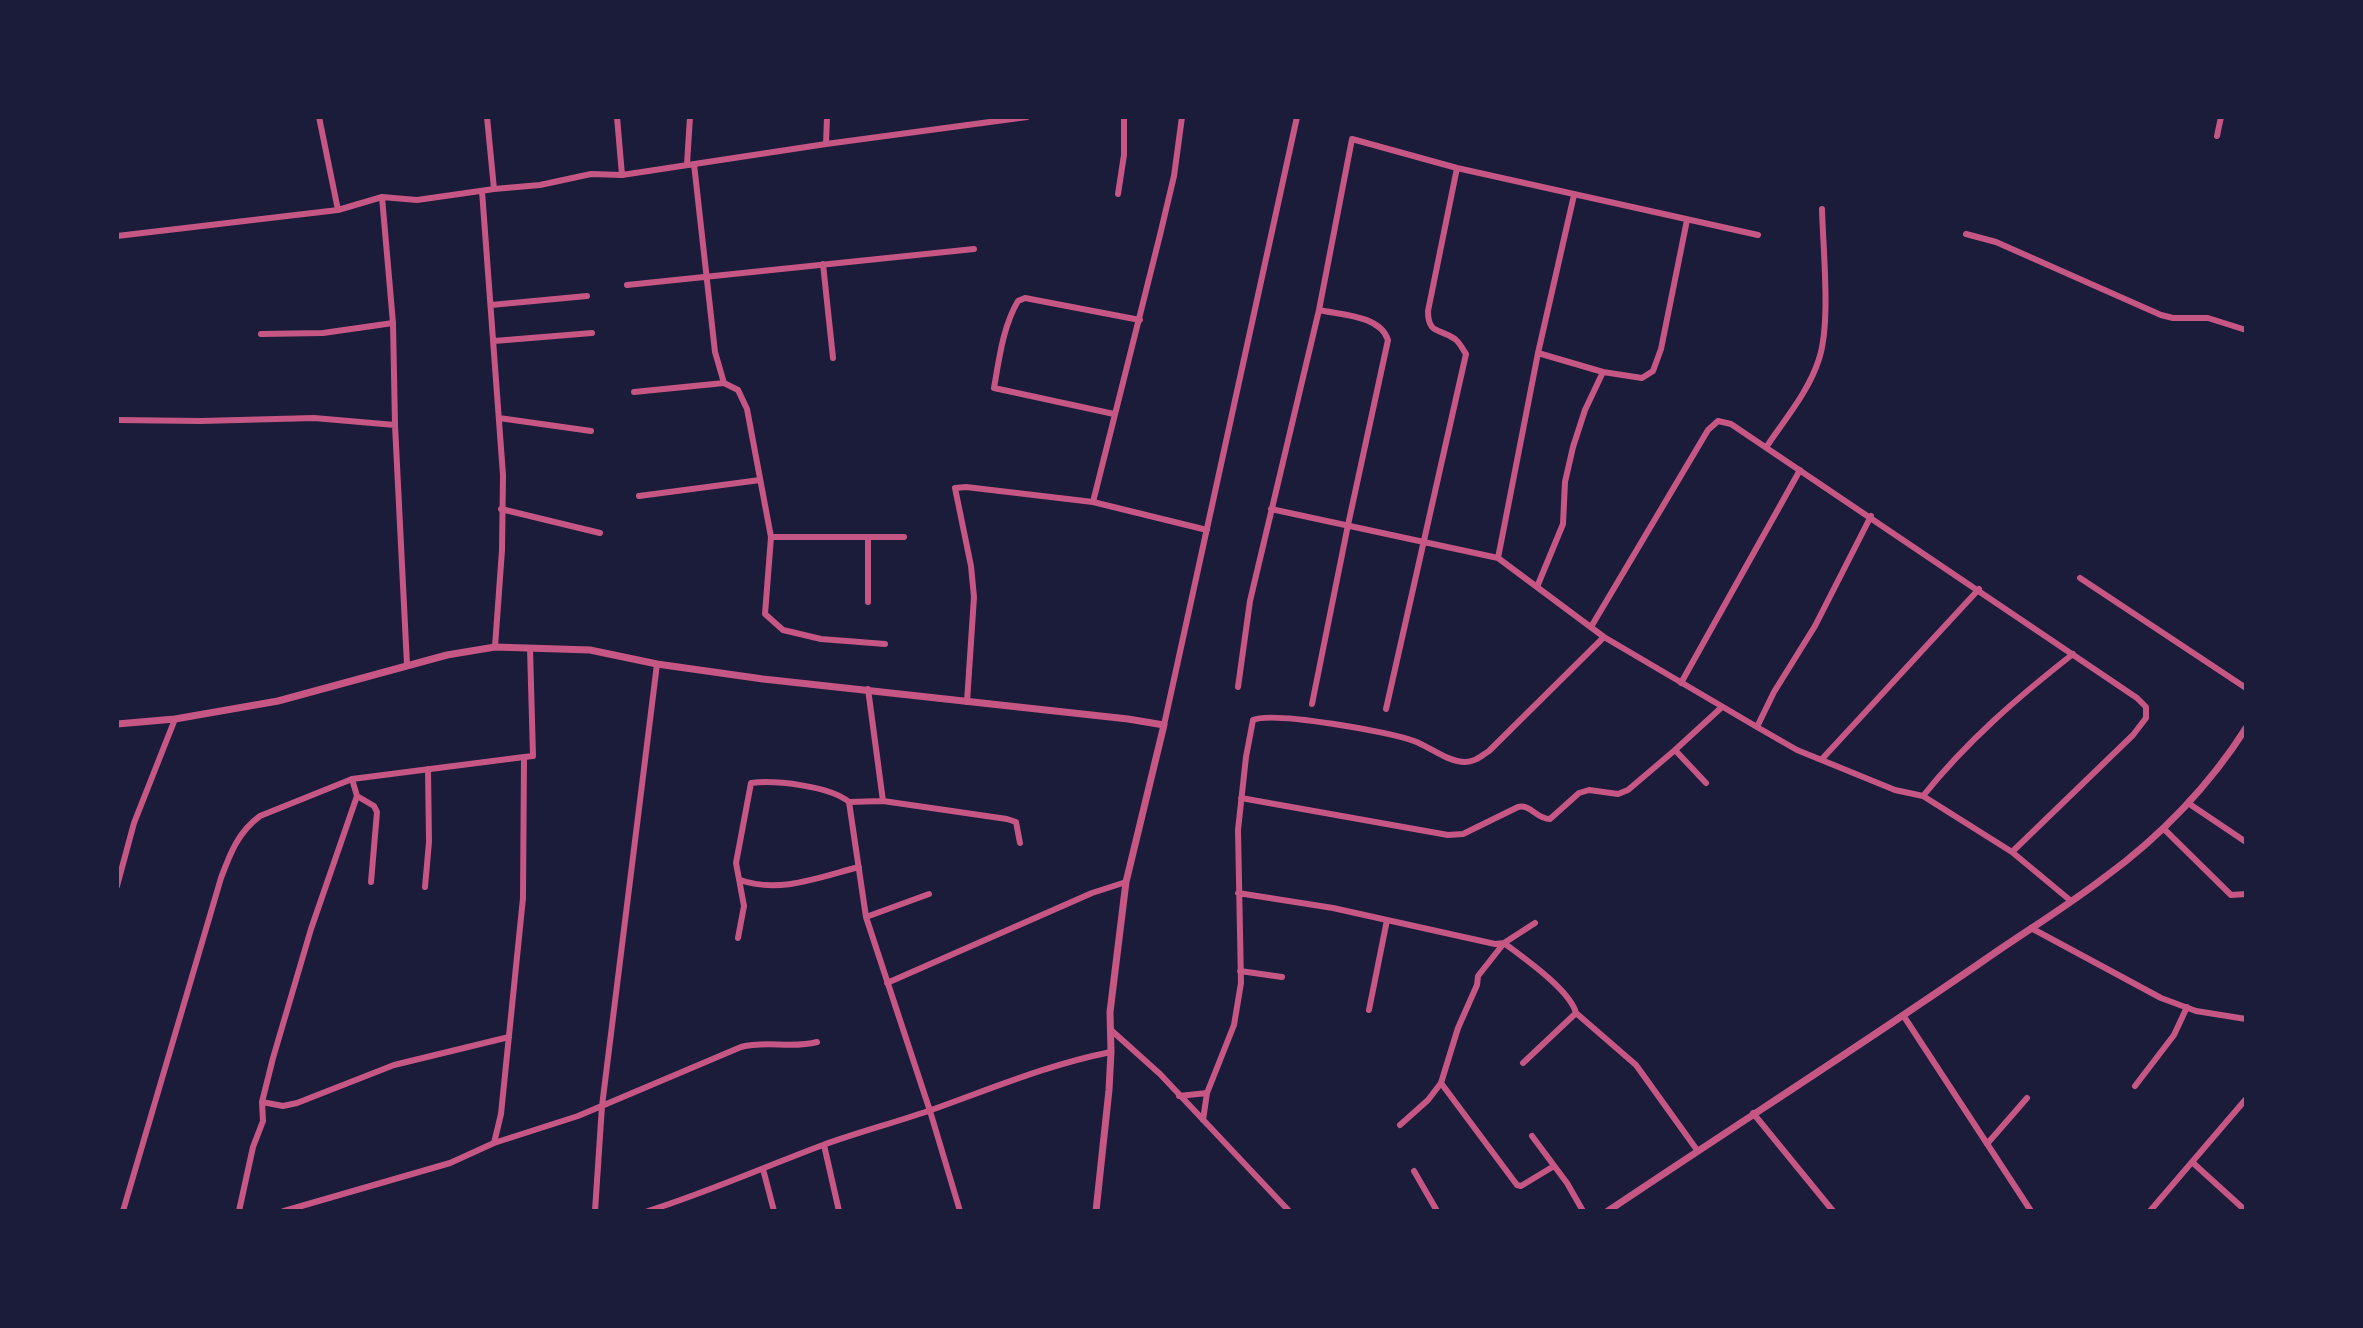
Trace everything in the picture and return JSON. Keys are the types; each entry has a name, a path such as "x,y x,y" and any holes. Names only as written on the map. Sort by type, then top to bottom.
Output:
{"street":[{"path":"319,117 338,210"},
{"path":"487,117 494,189"},
{"path":"617,117 622,174"},
{"path":"690,117 690,164 715,352 724,383"},
{"path":"826,144 827,117"},
{"path":"117,236 338,210 382,197 417,200 540,185 591,174 622,174 1027,117"},
{"path":"1118,194 1124,155 1124,117"},
{"path":"1093,502 1174,176 1182,117"},
{"path":"1096,1211 1111,1052 1111,1002 1126,882 1164,725 1297,117"},
{"path":"2217,136 2221,117"},
{"path":"1238,687 1250,601 1319,310 1352,139 1457,168 1758,235"},
{"path":"1386,709 1466,354 1458,341 1434,330 1428,323 1428,311 1457,168"},
{"path":"482,191 503,475 502,550 495,647"},
{"path":"1497,558 1538,353 1574,195"},
{"path":"382,197 393,323 395,425 407,665"},
{"path":"1767,446 1804,390 1820,359 1824,325 1822,209"},
{"path":"1538,353 1603,372 1642,378 1653,371 1661,349 1686,220"},
{"path":"1966,234 1996,242 2161,314 2173,318 2208,318 2246,330"},
{"path":"627,285 974,249"},
{"path":"823,264 833,358"},
{"path":"491,305 587,296"},
{"path":"1114,414 994,388 1004,338 1015,306 1018,301 1025,299 1140,320"},
{"path":"1312,704 1388,340 1385,331 1372,322 1319,310"},
{"path":"261,334 323,332 393,323"},
{"path":"494,341 592,333"},
{"path":"1537,587 1563,524 1565,482 1573,447 1585,410 1603,372"},
{"path":"634,392 724,383 738,390 747,409 771,537 765,614 783,630 821,639 885,644"},
{"path":"117,419 201,421 314,418 395,425"},
{"path":"499,418 591,431"},
{"path":"1591,627 1708,430 1718,421 1731,424 1979,589 2137,698 2146,707 2146,718 2133,735 2012,852"},
{"path":"1681,683 1800,470"},
{"path":"639,496 760,480"},
{"path":"967,702 974,597 971,566 955,488 966,487 1093,502 1207,530"},
{"path":"501,509 600,533"},
{"path":"1271,509 1497,558 1604,637 1797,750 1895,789 1923,796 2012,852 2071,901"},
{"path":"1757,727 1774,692 1815,626 1871,516"},
{"path":"771,537 904,537"},
{"path":"868,537 868,602"},
{"path":"2080,578 2246,688"},
{"path":"1822,759 1979,589"},
{"path":"1203,1120 1207,1093 1234,1025 1239,1003 1238,830 1245,757 1253,720 1259,717 1281,719 1381,734 1411,740 1462,762 1475,760 1489,751 1604,637"},
{"path":"117,724 175,719 278,701 407,665 495,647 590,650 657,664 763,679 1164,725"},
{"path":"123,1211 204,932 232,848 247,825 260,816 352,779 533,756 530,648"},
{"path":"1923,796 1989,724 2073,654"},
{"path":"595,1211 602,1106 657,664"},
{"path":"868,689 883,801"},
{"path":"1241,799 1448,835 1463,834 1518,807 1530,808 1538,816 1550,819 1579,793 1589,790 1618,794 1628,790 1722,707"},
{"path":"117,886 134,822 175,719"},
{"path":"1608,1211 2107,876 2188,803 2222,762 2246,727"},
{"path":"1675,750 1706,783"},
{"path":"494,1143 501,1114 523,898 524,757"},
{"path":"425,887 429,842 428,769"},
{"path":"239,1211 247,1167 263,1121 262,1102 311,929 357,796 352,779"},
{"path":"738,938 744,906 736,863 751,783 769,781 842,795 849,802 866,917 960,1211"},
{"path":"357,796 374,806 377,812 371,882"},
{"path":"849,802 883,801 1016,822 1020,843"},
{"path":"2188,803 2246,842"},
{"path":"2163,828 2231,895 2246,894"},
{"path":"740,880 756,886 786,886 859,867"},
{"path":"887,983 1102,889 1126,882"},
{"path":"1238,893 1333,908 1495,944 1504,943 1546,976 1574,1006 1577,1013 1636,1065 1698,1150"},
{"path":"866,917 929,894"},
{"path":"1369,1010 1387,920"},
{"path":"1400,1125 1428,1101 1441,1083 1458,1028 1478,985 1478,976 1504,943 1535,923"},
{"path":"2031,928 2161,998 2187,1007 2246,1019"},
{"path":"1240,971 1282,977"},
{"path":"2135,1086 2160,1057 2187,1007"},
{"path":"1523,1063 1577,1013"},
{"path":"1903,1015 2031,1211"},
{"path":"1111,1030 1160,1074 1289,1211"},
{"path":"262,1102 283,1106 297,1103 394,1065 509,1038"},
{"path":"284,1211 450,1163 494,1143 602,1106 741,1047 753,1044 805,1045 817,1042"},
{"path":"648,1211 707,1192 824,1144 930,1111 1037,1071 1075,1059 1111,1052"},
{"path":"1441,1083 1517,1185 1521,1186 1554,1166"},
{"path":"1179,1096 1207,1093"},
{"path":"1987,1144 2027,1098"},
{"path":"2150,1211 2246,1099"},
{"path":"1753,1113 1833,1211"},
{"path":"1532,1136 1583,1211"},
{"path":"824,1144 839,1211"},
{"path":"2192,1162 2246,1211"},
{"path":"763,1169 774,1211"},
{"path":"1414,1171 1437,1211"}]}
